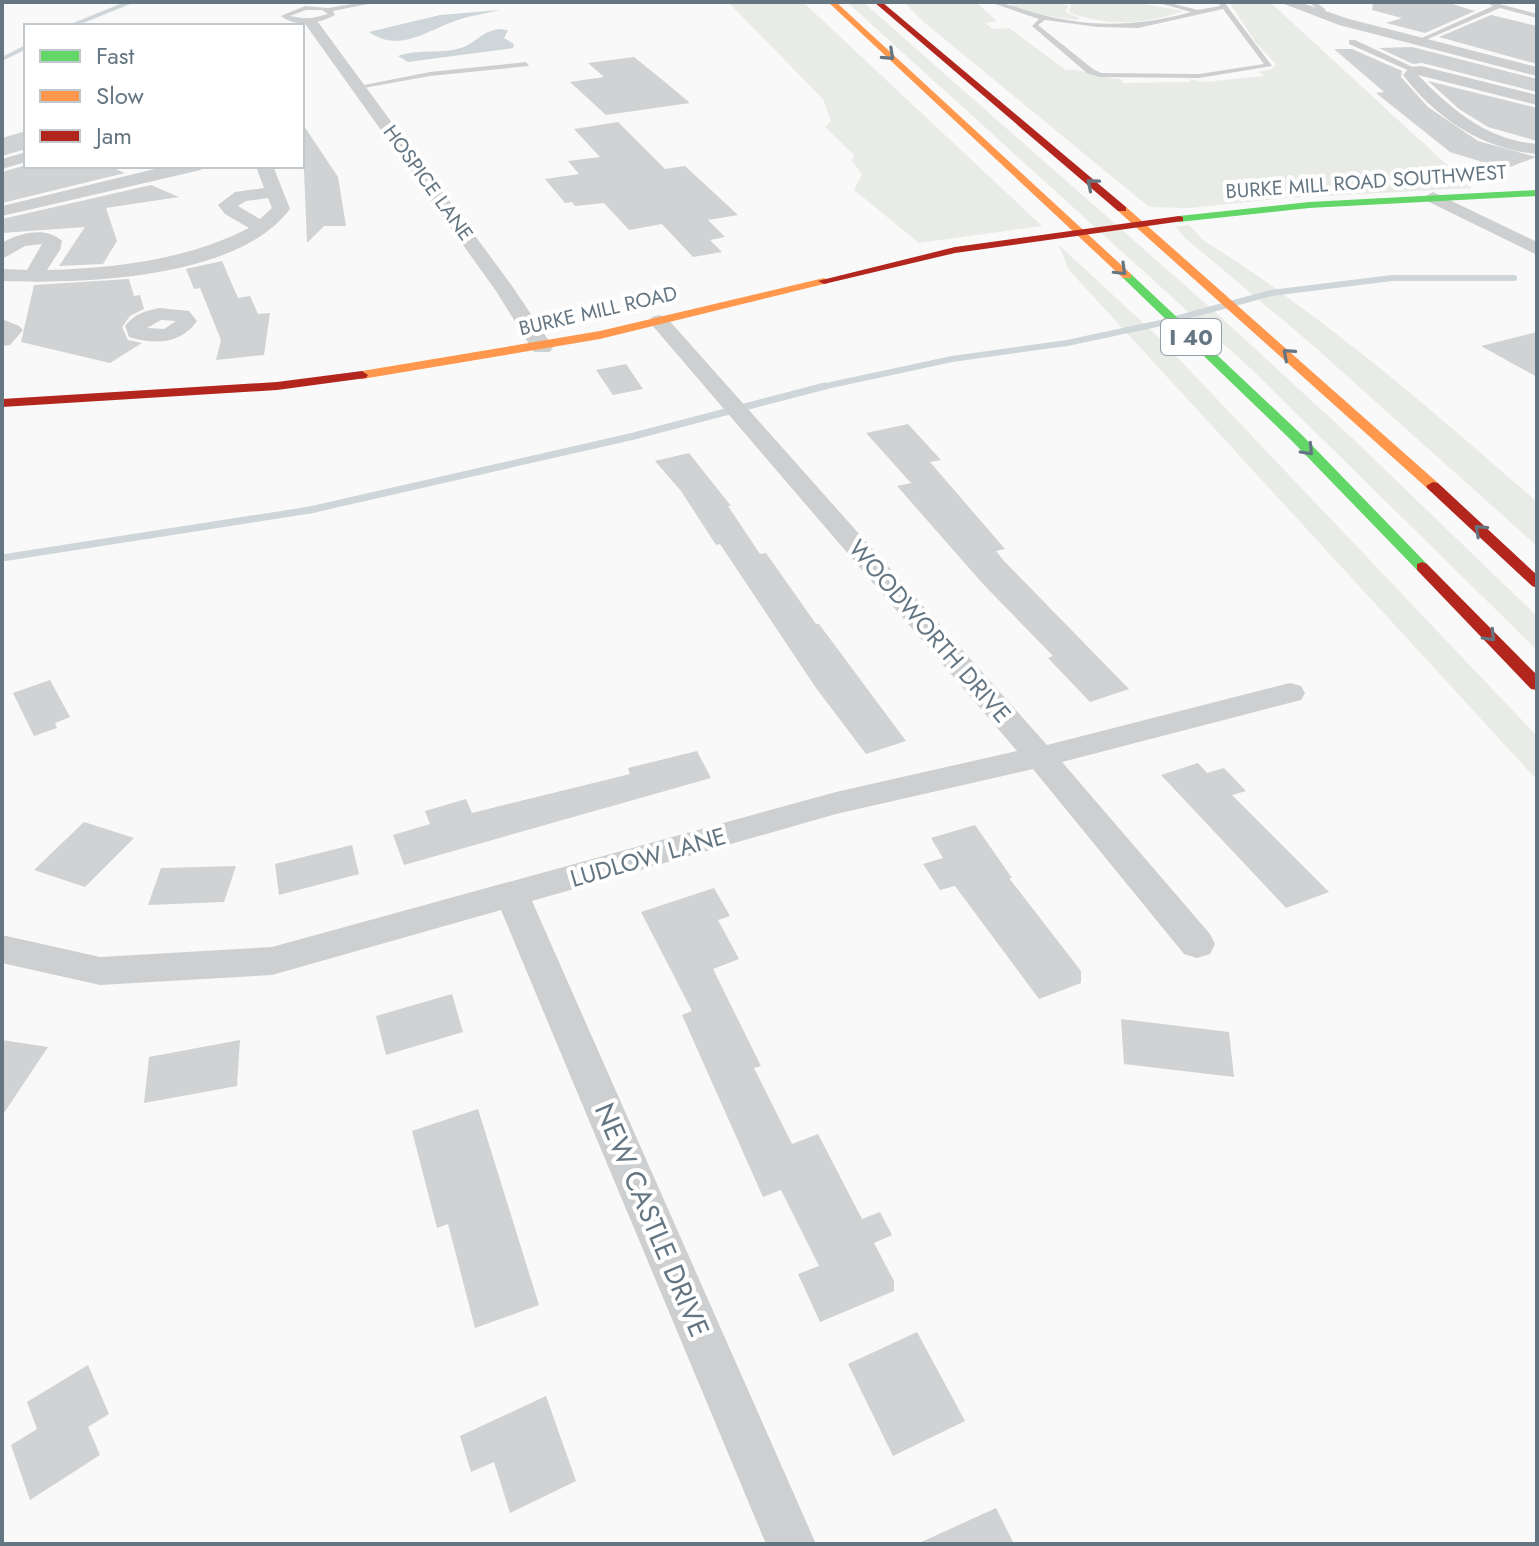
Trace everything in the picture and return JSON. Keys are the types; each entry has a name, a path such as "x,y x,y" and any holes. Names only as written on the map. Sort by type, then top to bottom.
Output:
{"main road":[{"path":"821,2 861,29"},
{"name":"I 40","path":"832,2 1082,233 1297,438 1537,685"},
{"name":"I 40","path":"878,2 1152,235 1351,410 1537,583"},
{"path":"893,2 942,57"},
{"name":"BURKE MILL ROAD SOUTHWEST","path":"1197,215 1433,197 1537,193"},
{"name":"BURKE MILL ROAD","path":"2,403 277,386 429,366 542,347 895,263 1019,239 1197,215"}],"street":[{"path":"1286,2 1537,72"},
{"name":"HOSPICE LANE","path":"310,21 505,290 542,347"},
{"path":"1537,100 1415,70 1410,75 1462,123 1490,141 1508,147 1537,149"},
{"path":"2,164 24,158"},
{"path":"2,211 138,171 172,168"},
{"path":"4,278 157,265 219,249 262,228 281,209 266,169"},
{"path":"262,228 227,205 241,196 276,192"},
{"path":"1433,197 1537,249"},
{"path":"2,253 21,241 45,238 52,241 50,250 33,275"},
{"path":"157,265 178,314"},
{"name":"WOODWORTH DRIVE","path":"659,321 1040,757 1197,944"},
{"path":"2,325 12,330 2,340"},
{"name":"LUDLOW LANE","path":"2,949 100,971 272,961 836,803 1040,757 1290,693"},
{"name":"NEW CASTLE DRIVE","path":"512,895 791,1544"}],"lane":[{"path":"329,10 333,14 330,16 310,21 292,21 284,16 305,8 329,10 375,2"},
{"path":"992,2 1011,11 1044,18 1133,26 1223,5 1268,66 1192,76 1100,75 1046,38 1034,25 1044,18"},
{"path":"1158,2 1196,11"},
{"path":"1486,2 1537,16"},
{"path":"1419,41 1500,6"},
{"path":"1352,42 1415,70"},
{"path":"358,87 430,74 526,64"}],"shaded area":[{"path":"728,2 803,2 1042,226 919,243 854,190 862,174 852,161 854,155 825,127 831,121 823,99"},
{"path":"847,2 863,2 1213,310 1351,437 1537,616 1537,650 1250,368"},
{"path":"904,2 976,2 997,21 985,23 993,29 1009,28 1066,70 1121,79 1123,83 1191,82 1189,79 1205,82 1264,76 1259,72 1272,69 1276,64 1257,44 1229,2 1270,2 1472,188 1287,198 1189,208 1149,207 925,23"},
{"path":"1006,2 1060,2 1068,6 1065,12 1080,18 1075,20 1025,12"},
{"path":"1064,2 1132,2 1184,11 1156,19 1114,22 1071,13 1071,5"},
{"path":"500,10 463,18 403,40 392,41 369,32 440,15"},
{"path":"498,29 508,30 504,38 514,44 513,48 408,62 398,56 464,47"},
{"path":"1189,225 1203,240 1291,300 1375,364 1537,502 1537,546 1176,227"},
{"path":"1058,244 1156,335 1537,736 1537,780 1069,270"}],"building":[{"path":"1373,2 1446,2 1475,11 1425,33 1386,23 1402,18 1372,10"},
{"path":"1491,15 1537,26 1537,64 1439,37"},
{"path":"1412,47 1537,79 1537,92 1422,63 1413,64 1379,48"},
{"path":"1334,49 1352,49 1402,71 1401,77 1428,107 1478,141 1536,157 1505,169 1450,152 1376,93 1384,92"},
{"path":"634,57 690,103 606,115 570,82 604,77 588,63"},
{"path":"1428,81 1537,108 1537,141 1488,127 1459,109"},
{"path":"618,122 665,169 685,166 738,215 708,220 725,237 710,240 722,252 693,257 662,224 629,230 604,203 575,206 572,202 565,203 545,179 579,174 568,161 600,157 574,129"},
{"path":"304,126 338,177 346,226 324,226 307,243"},
{"path":"24,132 24,150 2,156 2,138"},
{"path":"24,166 24,168 114,168 125,173 2,203 2,172"},
{"path":"151,185 179,197 106,208 117,241 103,264 59,266 85,227 2,233 2,219"},
{"path":"222,261 238,298 250,296 258,314 270,313 264,355 216,360 221,340 200,288 194,289 186,269"},
{"path":"129,279 134,296 140,295 144,309 130,316 122,327 128,340 142,343 110,363 21,342 34,285"},
{"path":"1537,332 1537,377 1481,346"},
{"path":"626,364 643,389 613,395 596,370"},
{"path":"908,424 941,460 930,462 1005,549 996,551 1004,561 1129,689 1090,702 1048,658 1053,656 983,584 897,486 911,483 866,433"},
{"path":"689,453 731,506 728,506 760,554 766,553 906,741 866,754 816,688 720,544 716,545 681,491 655,461"},
{"path":"50,680 70,717 55,723 57,728 34,736 13,693"},
{"path":"697,751 711,778 404,865 393,835 430,824 425,811 466,799 472,813 630,774 628,768"},
{"path":"1198,763 1207,773 1224,768 1246,791 1232,795 1329,892 1286,908 1161,775"},
{"path":"84,822 134,838 85,887 34,870"},
{"path":"975,825 1012,878 1009,878 1081,971 1081,983 1039,999 955,886 940,890 923,864 943,858 931,838"},
{"path":"352,845 359,874 279,895 275,864"},
{"path":"236,866 224,902 148,905 161,868"},
{"path":"714,888 730,916 718,920 739,959 713,969 761,1066 754,1068 792,1144 818,1134 862,1219 880,1212 892,1235 874,1243 894,1281 894,1291 820,1322 798,1274 819,1266 781,1190 763,1197 682,1015 692,1011 641,912"},
{"path":"452,994 463,1032 386,1055 376,1016"},
{"path":"1121,1019 1229,1032 1234,1077 1124,1064"},
{"path":"2,1040 48,1047 2,1116"},
{"path":"240,1040 237,1086 144,1103 149,1057"},
{"path":"478,1109 539,1305 475,1328 448,1224 437,1228 412,1131"},
{"path":"917,1332 965,1421 893,1456 848,1364"},
{"path":"88,1365 109,1414 88,1427 100,1455 30,1500 11,1445 37,1429 27,1402"},
{"path":"546,1396 576,1481 510,1513 494,1462 471,1472 460,1436"},
{"path":"996,1508 1014,1544 917,1544"}],"waterway":[{"path":"76,24 130,2"},
{"path":"2,59 24,48"},
{"path":"819,388 952,359 1067,343 1161,323 1271,293 1392,278 1514,278"},
{"path":"819,388 825,386"},
{"path":"2,558 310,510 634,436 819,388"}],"traffic: fast":[{"path":"1179,219 1309,205 1537,193"},
{"path":"1127,276 1297,438 1422,567"}],"traffic: slow":[{"path":"832,2 1127,276"},
{"path":"1122,209 1433,486"},
{"path":"362,375 600,335 824,281"}],"traffic: jam":[{"path":"878,2 1122,209"},
{"path":"824,281 955,250 1179,219"},
{"path":"2,403 277,386 362,375"},
{"path":"1433,486 1537,583"},
{"path":"1422,567 1537,685"}]}
